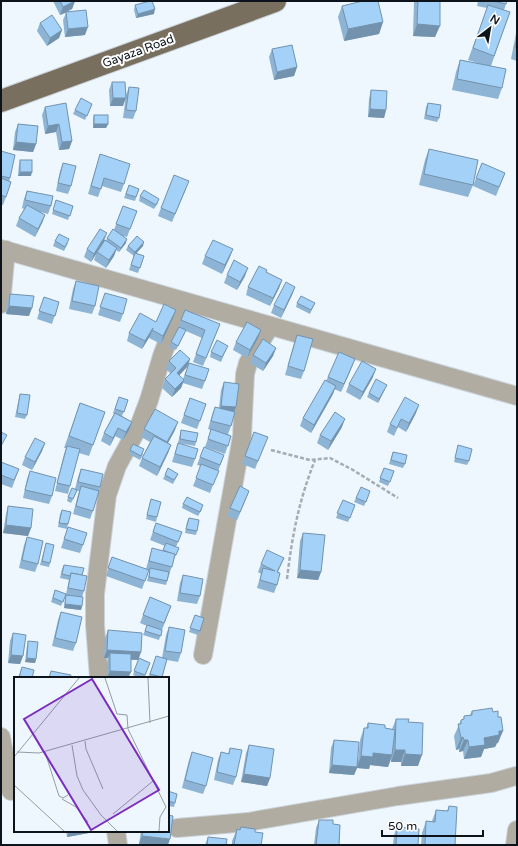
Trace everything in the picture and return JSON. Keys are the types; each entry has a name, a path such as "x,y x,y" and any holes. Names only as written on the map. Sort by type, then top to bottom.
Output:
{"main road":[{"name":"Gayaza Road","path":"1,101 275,1"}],"street":[{"path":"1,304 3,250 517,396"},
{"path":"99,677 95,625 95,594 107,495 117,466 140,424 162,356 183,301"},
{"path":"203,656 242,436 245,374 248,362 270,326"},
{"path":"1,737 11,791"},
{"path":"177,828 248,822 398,796 491,783 517,775"},
{"path":"515,845 517,830"},
{"path":"116,832 118,845"}],"path":[{"path":"271,450 294,457 316,460 330,458 353,470 398,498"},
{"path":"287,578 294,524 304,489 316,460"}],"building":[{"path":"60,1 75,1 63,7"},
{"path":"152,1 155,9 138,14 135,5"},
{"path":"363,1 378,1 383,22 348,29 342,6"},
{"path":"418,1 440,1 440,26 417,24"},
{"path":"493,1 507,1 506,4"},
{"path":"488,5 510,12 494,56 473,48"},
{"path":"86,10 88,27 68,29 66,12"},
{"path":"52,15 62,30 50,38 40,23"},
{"path":"292,45 297,67 277,72 272,49"},
{"path":"460,60 506,69 502,88 457,79"},
{"path":"112,82 125,82 126,98 113,98"},
{"path":"129,87 139,88 136,111 126,110"},
{"path":"371,90 387,91 386,110 370,109"},
{"path":"81,98 92,104 87,116 75,110"},
{"path":"66,103 72,141 62,142 59,124 48,126 45,107"},
{"path":"428,103 441,105 439,118 426,115"},
{"path":"94,115 108,115 108,124 94,124"},
{"path":"18,124 38,126 36,144 16,142"},
{"path":"429,149 478,160 473,185 424,174"},
{"path":"1,151 15,155 10,178 1,176"},
{"path":"100,154 130,164 124,184 104,178 101,189 91,186"},
{"path":"20,160 32,160 32,172 20,172"},
{"path":"63,163 76,166 71,186 58,183"},
{"path":"482,163 505,173 499,187 476,178"},
{"path":"174,175 189,181 175,214 161,208"},
{"path":"1,178 11,182 6,197 1,195"},
{"path":"129,185 139,189 136,197 126,194"},
{"path":"144,190 159,199 156,205 140,196"},
{"path":"27,191 53,196 51,206 25,200"},
{"path":"56,200 73,206 70,216 53,210"},
{"path":"27,205 45,215 38,229 19,218"},
{"path":"123,206 137,211 130,229 116,224"},
{"path":"100,229 107,233 94,254 87,249"},
{"path":"113,229 127,239 121,248 107,238"},
{"path":"59,234 69,239 65,247 55,241"},
{"path":"137,236 144,242 135,252 128,246"},
{"path":"105,240 117,248 109,260 97,252"},
{"path":"213,240 233,249 225,265 205,256"},
{"path":"135,253 144,256 140,268 131,265"},
{"path":"234,260 248,268 240,282 227,275"},
{"path":"259,266 267,270 266,272 282,280 273,298 248,287"},
{"path":"76,281 99,286 95,306 72,301"},
{"path":"286,282 295,287 284,310 274,305"},
{"path":"105,293 127,299 123,314 100,307"},
{"path":"10,294 34,296 32,308 9,306"},
{"path":"301,296 315,303 311,310 297,303"},
{"path":"44,297 59,302 55,316 39,311"},
{"path":"164,304 176,310 163,336 152,330 153,328 145,341 129,333 140,313 156,322"},
{"path":"185,310 220,324 206,358 196,354 205,330 181,320"},
{"path":"247,322 261,330 250,350 236,342"},
{"path":"179,327 186,330 178,346 171,342"},
{"path":"297,335 313,339 304,371 288,366"},
{"path":"263,339 276,348 266,363 253,355"},
{"path":"217,340 228,346 222,357 211,352"},
{"path":"180,350 190,359 177,373 184,380 175,389 165,379 176,368 169,361"},
{"path":"339,352 355,359 344,384 328,377"},
{"path":"362,361 376,369 363,392 349,384"},
{"path":"189,363 209,369 205,381 185,375"},
{"path":"376,379 387,385 379,399 369,393"},
{"path":"325,380 336,386 314,425 303,418"},
{"path":"224,382 239,384 236,407 221,406"},
{"path":"20,394 30,395 27,415 17,413"},
{"path":"119,397 128,400 124,412 115,409"},
{"path":"405,397 419,405 409,423 401,419 397,428 390,424"},
{"path":"190,398 206,404 200,421 184,415"},
{"path":"80,403 105,412 93,445 69,436"},
{"path":"215,407 235,412 231,426 211,421"},
{"path":"155,409 178,422 167,442 144,429"},
{"path":"335,412 345,419 331,441 320,435"},
{"path":"115,413 132,422 126,432 118,428 113,438 104,433"},
{"path":"211,429 231,436 228,446 208,439"},
{"path":"181,430 198,433 196,442 180,439"},
{"path":"1,432 7,435 1,446"},
{"path":"254,432 268,437 258,461 245,456"},
{"path":"154,436 171,445 160,467 142,458"},
{"path":"35,438 45,443 35,462 25,457"},
{"path":"178,443 198,449 195,459 175,454"},
{"path":"133,444 144,449 141,456 130,450"},
{"path":"458,445 472,449 469,461 455,458"},
{"path":"67,446 80,449 70,486 57,483"},
{"path":"204,447 224,455 220,465 200,457"},
{"path":"393,452 407,455 405,464 391,460"},
{"path":"1,462 19,469 14,480 1,475"},
{"path":"201,464 219,471 213,485 196,478"},
{"path":"168,468 178,474 174,480 165,475"},
{"path":"384,468 394,471 390,482 380,478"},
{"path":"81,469 103,474 100,487 78,482"},
{"path":"30,471 56,478 52,496 25,490"},
{"path":"81,486 99,491 93,511 76,506"},
{"path":"240,486 249,491 240,512 230,508"},
{"path":"361,487 370,491 366,502 356,498"},
{"path":"72,488 77,490 73,499 68,497"},
{"path":"187,497 203,505 200,512 183,504"},
{"path":"151,499 161,502 157,517 147,515"},
{"path":"343,500 355,505 350,518 337,513"},
{"path":"8,506 33,509 31,528 6,525"},
{"path":"62,510 71,512 68,524 59,523"},
{"path":"189,518 199,520 197,531 186,529"},
{"path":"156,523 182,532 178,542 153,532"},
{"path":"68,527 87,533 83,545 64,539"},
{"path":"303,533 325,535 321,572 300,570"},
{"path":"27,537 43,541 38,564 22,560"},
{"path":"46,543 54,545 50,563 42,561"},
{"path":"166,543 179,548 176,555 163,550"},
{"path":"152,548 175,554 172,567 149,561"},
{"path":"267,550 284,558 277,572 280,573 277,585 260,580 263,568 275,571 261,564"},
{"path":"112,557 149,570 145,581 108,568"},
{"path":"64,565 84,568 82,575 71,573 70,576 62,574"},
{"path":"150,568 169,572 167,581 149,577"},
{"path":"71,573 87,576 84,591 68,588"},
{"path":"183,575 203,579 200,596 180,593"},
{"path":"55,590 66,594 63,602 53,598"},
{"path":"66,595 83,597 82,606 65,604"},
{"path":"150,597 171,606 164,623 143,615"},
{"path":"61,612 82,617 76,643 55,638"},
{"path":"195,615 204,618 200,631 190,628"},
{"path":"147,625 162,630 161,636 145,631"},
{"path":"169,627 185,630 181,653 165,651"},
{"path":"108,630 142,633 141,652 107,650"},
{"path":"13,633 26,635 23,656 11,655"},
{"path":"28,641 38,642 36,659 27,658"},
{"path":"110,653 131,654 131,672 110,671"},
{"path":"156,656 167,659 162,677 150,674"},
{"path":"139,658 150,663 145,675 134,671"},
{"path":"22,667 34,670 32,677 19,677"},
{"path":"51,671 71,675 70,677 49,677"},
{"path":"492,708 493,712 498,711 498,717 501,717 503,731 499,731 499,735 484,738 485,745 469,747 468,740 464,740 463,737 461,738 458,724 461,724 461,720 464,719 464,716 472,715 472,711"},
{"path":"396,719 409,719 408,722 423,723 422,755 405,754 405,750 395,750"},
{"path":"368,723 385,725 385,728 395,730 392,755 373,753 373,757 361,756 364,728 368,728"},
{"path":"334,740 359,742 357,767 332,765"},
{"path":"249,745 274,749 270,778 244,774"},
{"path":"230,748 242,750 236,777 217,772 221,752 229,754"},
{"path":"192,752 213,758 206,786 185,780"},
{"path":"169,791 177,794 175,803 169,801"},
{"path":"449,806 457,807 455,845 425,845 426,821 435,822 436,810 448,811"},
{"path":"169,815 173,816 170,839 142,836 143,832 169,832"},
{"path":"319,820 333,820 333,824 340,825 339,845 316,845"},
{"path":"241,827 255,829 255,832 263,833 261,845 234,845 237,829 240,830"},
{"path":"397,827 419,829 418,845 396,845"},
{"path":"208,837 227,839 226,845 207,845"}]}
